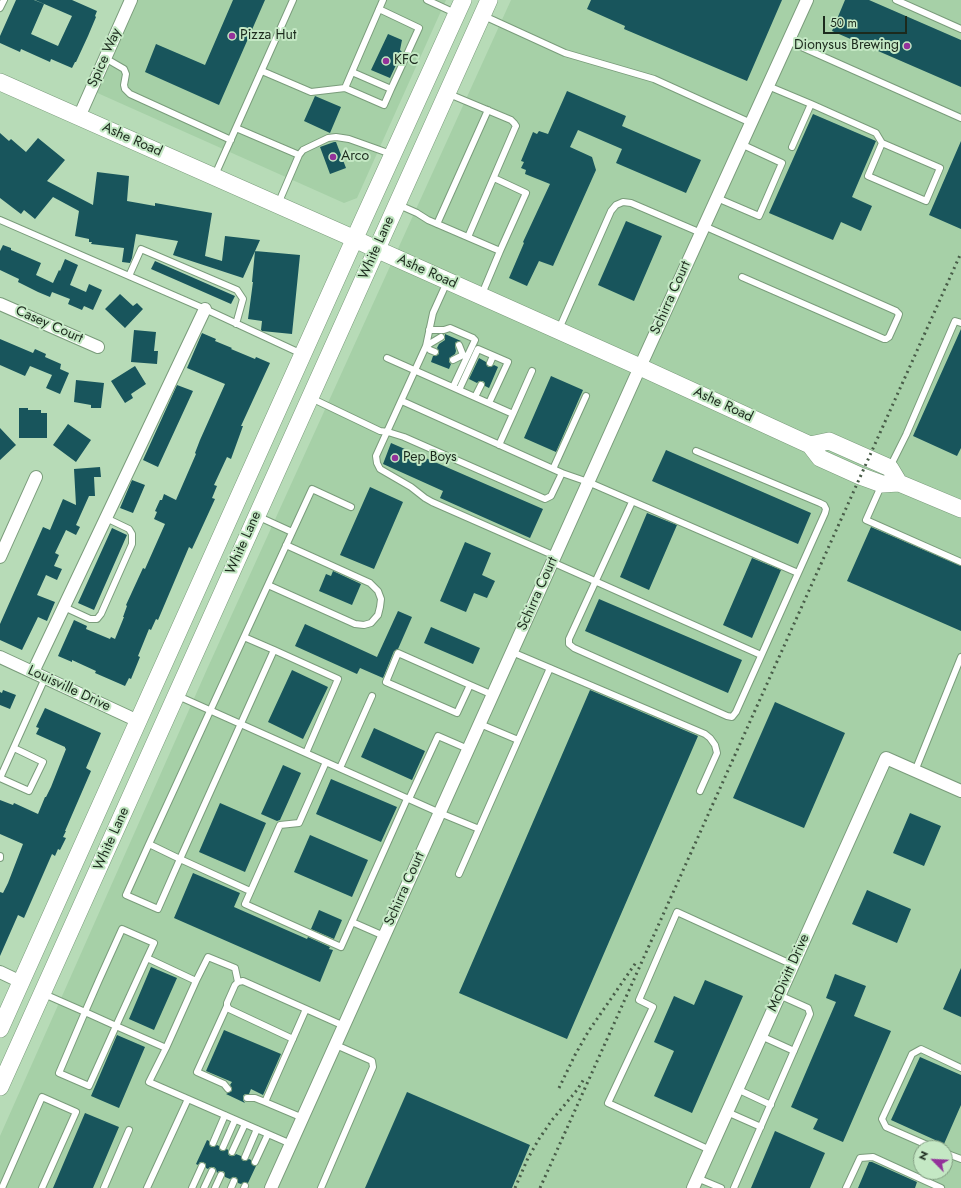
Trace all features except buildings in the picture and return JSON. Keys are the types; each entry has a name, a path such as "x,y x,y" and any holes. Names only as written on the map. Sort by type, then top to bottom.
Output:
{"main road":[{"name":"White Lane","path":"1,1085 447,93 483,5"},
{"path":"447,93 464,30 460,7"},
{"name":"White Lane","path":"0,1029 460,7"},
{"name":"Ashe Road","path":"0,82 278,204 640,367 810,445 820,458 860,476 889,477 961,510"},
{"path":"232,570 227,566 226,557 249,473"},
{"path":"178,691 175,681 188,609"},
{"path":"121,819 145,742 146,732 138,721"},
{"path":"43,992 41,972 56,903"},
{"path":"1,1085 26,1005 26,995 21,982"}],"street":[{"name":"Spice Way","path":"79,117 131,0"},
{"name":"Schirra Court","path":"272,1188 588,482 807,0"},
{"name":"Casey Court","path":"0,304 98,347"},
{"path":"33,672 205,309"},
{"path":"0,557 36,477"},
{"name":"Louisville Drive","path":"0,657 138,721"},
{"name":"McDivitt Drive","path":"695,1183 886,758 915,771"},
{"path":"915,771 961,791"},
{"path":"0,972 21,982"}],"lane":[{"path":"0,8 4,0"},
{"path":"214,176 293,0"},
{"path":"345,88 384,0"},
{"path":"427,0 460,7"},
{"path":"896,0 961,29"},
{"path":"483,5 565,53 654,79 751,123"},
{"path":"262,71 311,92 345,88 384,105 419,28 380,9"},
{"path":"788,41 961,118"},
{"path":"105,58 124,69 126,74 124,85 125,89 130,94 231,140"},
{"path":"352,72 391,89"},
{"path":"768,86 876,133 882,143 940,168 926,201 868,176 882,143"},
{"path":"447,93 511,120 516,126 468,237"},
{"path":"792,147 811,104"},
{"path":"437,224 488,110"},
{"path":"236,128 300,155"},
{"path":"278,204 303,150 328,138 336,137 349,139 393,155"},
{"path":"717,198 759,216 782,163 741,144"},
{"path":"481,296 526,193 494,178"},
{"path":"558,330 611,211 616,205 623,202 702,229 896,311 899,314 890,337 884,339 742,277"},
{"path":"397,204 428,220 500,251"},
{"path":"0,220 205,309 303,354"},
{"path":"129,276 141,249 237,290 243,299 236,324"},
{"path":"447,281 433,313 426,346 376,456 380,469 411,487 424,498 432,502 554,559 596,581 761,655"},
{"path":"961,324 955,321 889,477 866,520 961,562"},
{"path":"429,330 444,330 450,328 475,340 465,356 456,388"},
{"path":"426,346 440,340"},
{"path":"426,346 435,352"},
{"path":"458,348 465,356"},
{"path":"456,388 478,349 508,362 489,403"},
{"path":"453,360 465,356"},
{"path":"490,363 493,356"},
{"path":"387,358 513,414"},
{"path":"500,445 532,371"},
{"path":"475,397 481,384"},
{"path":"553,469 586,396"},
{"path":"310,398 380,430 404,437 545,499 551,496 562,473"},
{"path":"402,401 562,473 588,482 798,573"},
{"path":"632,502 569,639 569,644 574,648 730,717 736,712 826,509 820,502 696,451"},
{"path":"274,650 158,910 126,895 312,489 351,507"},
{"path":"257,516 292,532"},
{"path":"64,607 90,620 97,619 101,614 132,544 132,534 129,529 106,518"},
{"path":"268,585 355,624 364,625 371,623 378,614 381,599 378,591 370,583 286,545"},
{"path":"244,637 338,679 306,753"},
{"path":"512,652 698,730 710,738 715,745 716,753 700,791"},
{"path":"470,685 457,713 386,682 398,654 470,685 493,695"},
{"path":"915,771 961,657"},
{"path":"459,874 550,668"},
{"path":"14,748 43,762 29,791 0,778 45,678"},
{"path":"178,691 210,710 408,799 479,829"},
{"path":"340,768 372,696"},
{"path":"480,724 518,740"},
{"path":"326,762 298,823 280,825 245,904 341,948 438,736 468,749"},
{"path":"149,844 250,891"},
{"path":"710,1150 608,1103 653,1007 639,1000 677,912 793,965"},
{"path":"352,922 384,936"},
{"path":"122,929 154,943 88,1086 59,1073 85,1012 122,929"},
{"path":"238,982 235,968 208,957 149,1082 291,1144"},
{"path":"147,958 196,981"},
{"path":"230,1086 197,1072 235,985 238,982 242,981 344,1026"},
{"path":"43,992 166,1048"},
{"path":"734,1188 810,1014 808,1008 779,995"},
{"path":"227,1006 229,1009 293,1039"},
{"path":"265,1102 306,1009"},
{"path":"761,1036 794,1050"},
{"path":"322,1188 373,1067 372,1061 336,1045"},
{"path":"916,1140 886,1127 882,1119 912,1054 920,1049 961,1068"},
{"path":"737,1089 771,1105"},
{"path":"248,1095 303,1118"},
{"path":"2,1188 42,1096 76,1112 42,1188"},
{"path":"147,1188 188,1099"},
{"path":"727,1112 761,1127"},
{"path":"213,1143 225,1115"},
{"path":"223,1147 235,1120"},
{"path":"232,1152 245,1124"},
{"path":"245,1157 257,1129"},
{"path":"104,1188 129,1130"},
{"path":"255,1162 268,1134"},
{"path":"846,1188 860,1158 873,1157 941,1188"},
{"path":"192,1188 202,1166"},
{"path":"204,1188 212,1171"},
{"path":"215,1188 221,1175"},
{"path":"231,1188 234,1181"},
{"path":"695,1183 721,1188"}],"shaded area":[{"path":"138,0 446,0 357,198 344,203 93,91"},
{"path":"511,0 961,0 961,1188 0,1188 0,1136 208,667"}],"railway":[{"path":"540,1188 961,253"},
{"path":"559,1088 588,1032 637,961"},
{"path":"515,1188 528,1158 539,1139 584,1079"}],"place":[{"name":"Pizza Hut","path":"232,36"},
{"name":"Dionysus Brewing","path":"907,46"},
{"name":"KFC","path":"386,61"},
{"name":"Arco","path":"333,157"},
{"name":"Pep Boys","path":"395,458"}]}
